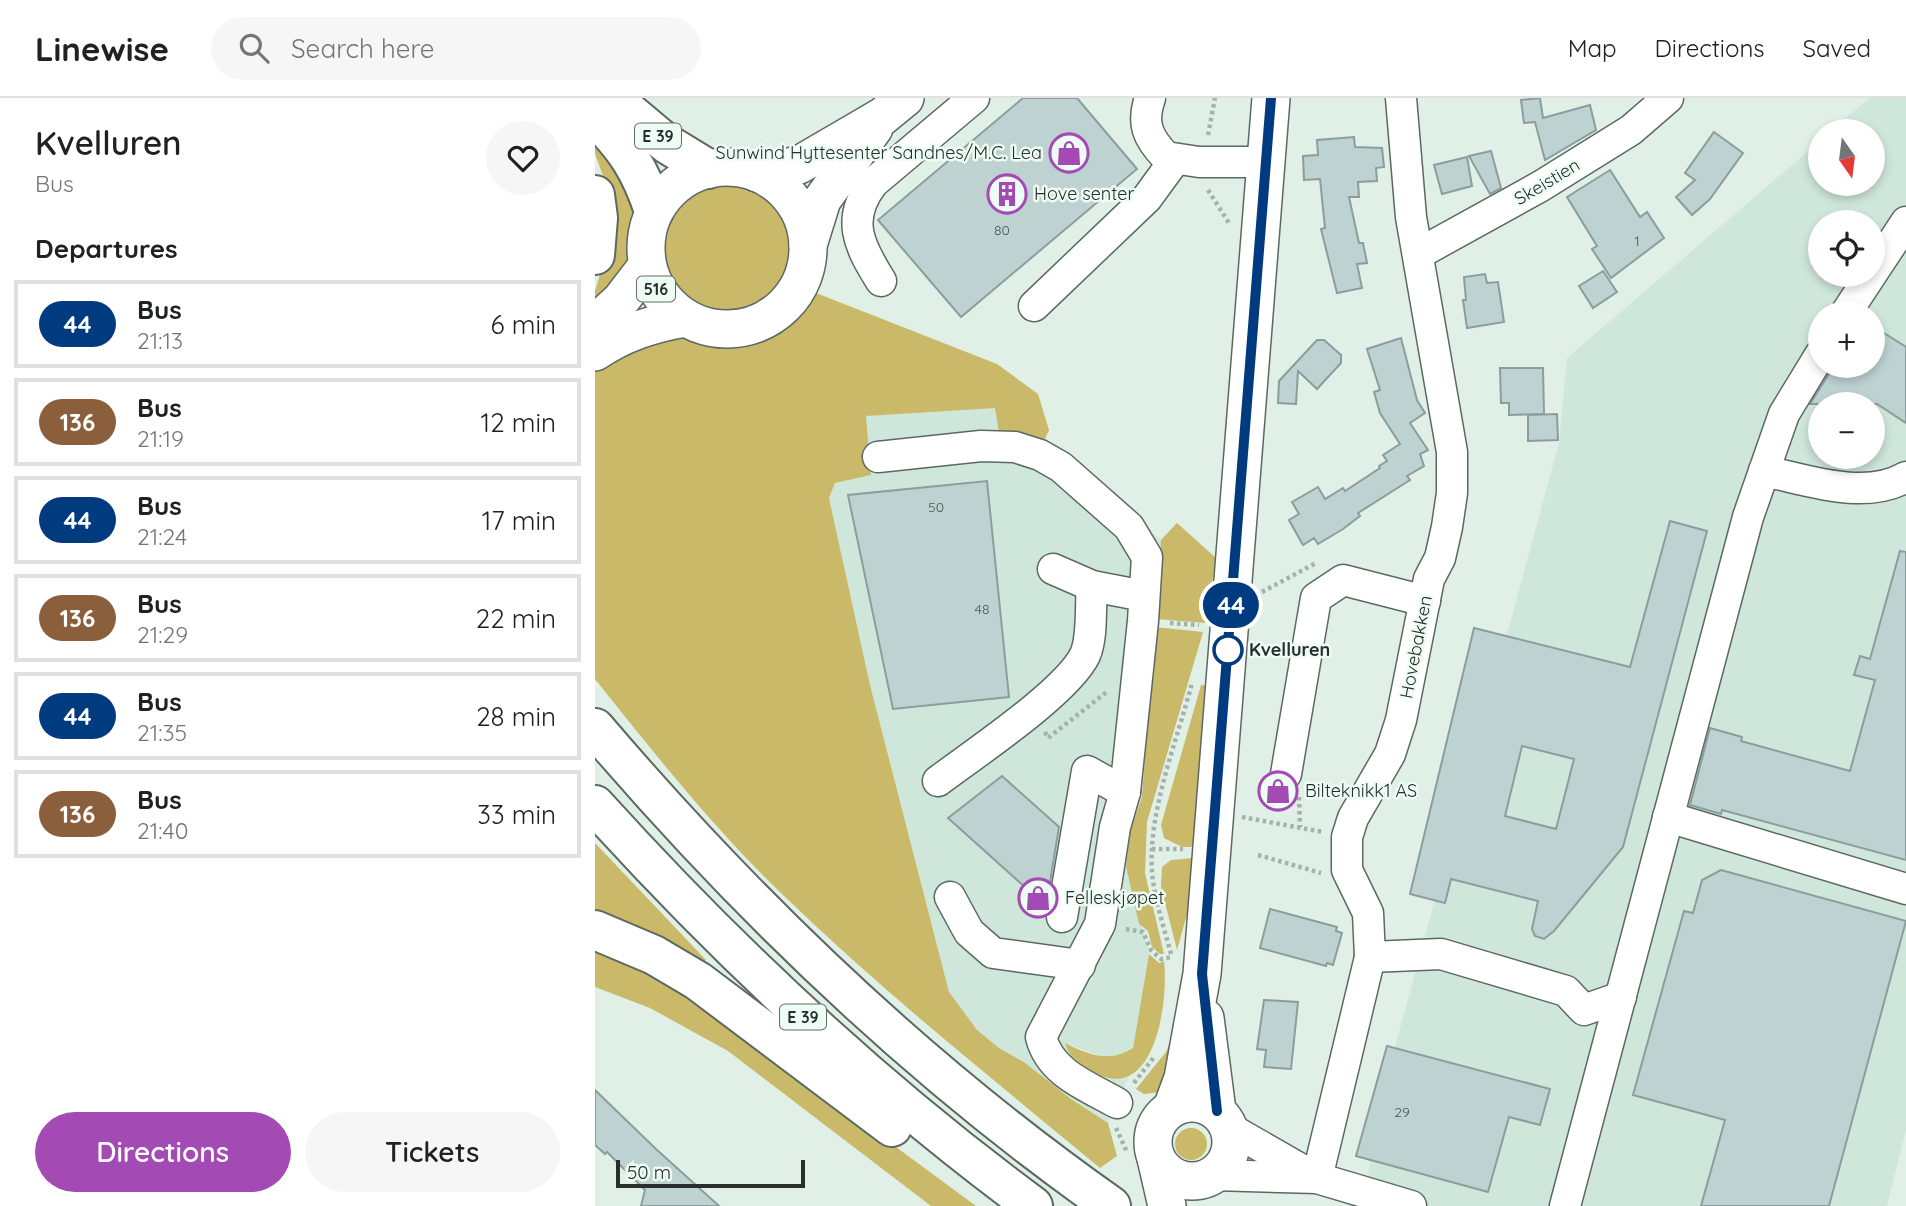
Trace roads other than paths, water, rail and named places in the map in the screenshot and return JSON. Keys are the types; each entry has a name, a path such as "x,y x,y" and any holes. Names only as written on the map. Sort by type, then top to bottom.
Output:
{"highway":[{"name":"E 39","path":"612,98 667,144 708,169"},
{"name":"E 39","path":"595,117 641,172 654,211"},
{"path":"595,195 595,255"},
{"name":"E 39","path":"595,728 716,864 822,968 986,1111 1101,1199"},
{"name":"E 39","path":"595,805 745,963 807,1021 873,1080 1033,1206"},
{"name":"E 39","path":"595,930 654,955 698,981 997,1206"}],"main road":[{"path":"1143,1157 1153,1142 1154,1128 1172,1108 1183,1078 1186,971 1270,100"},
{"path":"757,173 799,165 894,107"},
{"path":"808,245 822,200 894,107"},
{"name":"516","path":"733,167 757,173 778,185 797,208 808,245 805,270 795,293 757,324 733,330 708,327 685,318 661,295 647,265 646,238 654,211 668,192 686,178 708,169 733,167"},
{"name":"516","path":"595,324 621,300 647,265"},
{"name":"516","path":"595,352 612,340 648,325 685,318"},
{"path":"1143,1157 1178,1178 1195,1181 1205,1190 1231,1151 1186,971"},
{"path":"1172,1108 1188,1102 1203,1104 1223,1119"},
{"path":"1143,1157 1167,1206"}],"street":[{"path":"881,281 862,251 857,225 863,196 873,183 974,98"},
{"path":"1150,98 1145,124 1148,135 1166,157 1174,160 1265,162"},
{"name":"Hovebakken","path":"1317,1178 1370,957 1368,913 1347,870 1347,836 1353,818 1390,754 1401,720 1425,601 1447,527 1452,493 1452,452 1411,217 1401,98"},
{"name":"Skeistien","path":"1418,254 1541,186 1631,130 1668,98"},
{"path":"1034,306 1147,198 1174,160"},
{"path":"1885,254 1906,222"},
{"path":"1565,1206 1748,517 1784,414 1808,375"},
{"path":"878,457 981,446 1015,447 1040,455 1061,467 1129,527 1147,557 1125,792 1115,827 1100,925 1043,1028 1041,1037 1045,1053 1064,1073 1117,1103"},
{"path":"1764,471 1837,486 1889,486 1906,477"},
{"path":"1053,569 1092,586 1144,596"},
{"path":"1286,774 1316,598 1343,580 1425,601"},
{"path":"938,781 1033,709 1077,669 1086,652 1092,586"},
{"path":"1062,917 1087,771 1125,792"},
{"path":"1668,817 1906,889"},
{"path":"950,897 969,932 993,953 1080,965"},
{"path":"1370,957 1441,954 1566,991 1584,1010 1621,997"},
{"path":"1223,1119 1317,1178 1411,1206"},
{"path":"1205,1190 1317,1178"}],"place":[{"name":"Sunwind Hyttesenter Sandnes/M.C. Lea","path":"1069,153"},
{"name":"Hove senter","path":"1007,194"},
{"name":"Kvelluren","path":"1228,650"},
{"name":"Bilteknikk1 AS","path":"1278,791"},
{"name":"Felleskjøpet","path":"1038,898"}]}
